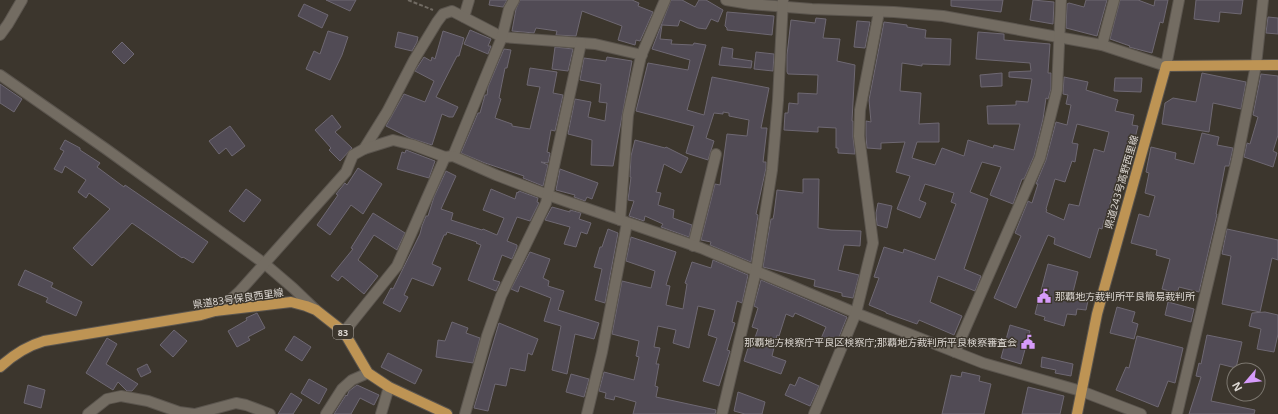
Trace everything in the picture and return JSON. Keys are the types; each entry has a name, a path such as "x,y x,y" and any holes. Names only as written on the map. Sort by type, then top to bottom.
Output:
{"main road":[{"path":"1166,66 1278,65"},
{"name":"県道243号高野西里線","path":"1077,414 1096,314 1166,66"},
{"name":"県道83号保良西里線","path":"0,367 27,347 44,341 194,316 215,311 291,302 316,310 344,332 368,373 389,387 446,414"}],"street":[{"path":"0,35 22,0"},
{"path":"464,17 469,0"},
{"path":"344,332 398,266 502,37 509,9 514,0"},
{"path":"587,414 602,352 624,222 628,115 642,55 665,0"},
{"path":"726,0 750,4 783,3 943,16 1102,45 1166,66 1180,0"},
{"path":"955,352 1040,158 1057,90 1061,0"},
{"path":"1102,45 1114,0"},
{"path":"1177,414 1238,160 1256,65 1262,0"},
{"path":"722,414 756,271 772,170 778,100 783,3"},
{"path":"364,149 387,112 414,60 443,14 452,11 502,37 595,44 642,55"},
{"path":"814,414 856,313 873,243 859,136 860,110 879,12"},
{"path":"464,414 487,336 501,296 546,203 581,43"},
{"path":"0,75 106,149 265,264 316,310"},
{"path":"215,311 227,303 265,264 346,172 353,155 364,149 393,140 449,156 548,196 693,246 983,363 1081,390 1141,414"},
{"path":"693,246 716,154"},
{"path":"326,414 342,390 352,380 368,373"},
{"path":"381,414 389,387"},
{"path":"88,414 107,399 121,396 148,401 179,412 195,414 236,403 270,414"}],"path":[{"path":"408,0 443,14"}],"building":[{"path":"326,0 356,0 350,11"},
{"path":"490,0 507,0 503,7 489,5"},
{"path":"520,0 632,0 639,3 638,6 653,12 640,41 636,40 635,45 618,40 622,26 582,11 576,36 556,35 557,31 536,28 534,33 512,31 516,9"},
{"path":"671,0 682,0 695,7 699,0 706,0 723,10 718,22 711,19 706,29 698,28 680,20 678,26 662,25 660,39 672,40 671,44 693,45 694,43 706,45 687,110 704,115 712,77 769,88 761,128 767,128 763,162 766,162 766,168 756,214 758,215 751,262 710,245 711,242 701,240 715,184 720,185 727,134 747,136 749,120 729,116 729,113 714,113 706,138 714,141 708,160 686,153 694,126 636,111 648,63 688,70 690,60 652,49"},
{"path":"951,0 1003,0 1001,12 951,6"},
{"path":"1033,0 1054,2 1053,24 1030,20"},
{"path":"1086,0 1107,0 1097,36 1066,28 1067,4 1069,3 1084,7"},
{"path":"1120,0 1138,0 1154,6 1155,0 1168,0 1163,23 1160,22 1152,53 1129,47 1130,46 1110,39"},
{"path":"1196,0 1243,0 1241,14 1220,12 1219,22 1194,19"},
{"path":"304,4 328,15 322,28 298,16"},
{"path":"727,12 774,16 772,35 727,30 725,26"},
{"path":"1268,17 1278,18 1278,34 1266,33"},
{"path":"816,18 826,19 823,38 840,39 837,61 855,65 852,121 855,154 838,153 838,148 836,148 836,128 818,127 818,132 784,130 785,113 788,113 789,103 798,104 798,93 817,94 818,75 788,74 787,72 787,55 791,20 815,23"},
{"path":"857,21 870,22 865,48 854,47"},
{"path":"884,22 907,25 907,27 926,30 925,38 951,39 950,65 922,64 922,66 902,63 900,91 921,93 919,124 939,123 939,142 917,142 912,158 935,165 942,148 964,156 968,140 993,148 994,145 1014,150 1020,124 988,124 987,106 1016,105 1016,101 1028,102 1032,79 1009,77 1009,72 1031,71 1030,63 976,59 978,32 1004,34 1004,40 1050,44 1048,73 1051,73 1051,89 1048,99 1046,98 1043,119 1034,156 1024,179 1022,179 1013,204 990,195 1001,167 982,162 970,192 988,199 964,269 981,276 975,291 938,276 930,302 962,316 954,335 919,320 917,324 869,305 879,278 874,277 884,247 903,253 904,249 935,260 956,204 951,202 954,193 925,184 919,200 926,203 920,218 897,209 910,176 896,172 905,142 881,143 881,149 867,148 866,121 871,122 869,100"},
{"path":"470,30 491,39 488,46 491,46 488,54 464,44"},
{"path":"328,31 348,37 342,55 330,80 306,69 314,51 320,54"},
{"path":"443,31 464,38 459,56 457,56 436,97 458,107 453,117 442,114 432,145 410,138 386,126 404,94 425,102 434,81 415,71 424,57 431,61 432,57 435,59"},
{"path":"398,32 418,37 412,51 395,47"},
{"path":"122,42 134,54 124,64 112,52"},
{"path":"555,47 573,49 568,71 552,69"},
{"path":"722,47 733,49 732,58 752,61 751,68 719,65"},
{"path":"504,49 511,50 507,68 505,68 499,98 501,99 495,118 512,124 512,126 530,129 540,87 527,85 530,68 557,72 553,93 563,95 555,131 551,130 547,152 550,153 548,163 541,162 548,165 543,186 523,178 524,176 461,153 478,113 480,113 485,95 487,95 488,87"},
{"path":"756,52 774,54 773,71 754,69"},
{"path":"607,57 632,61 613,166 591,165 592,140 568,134 575,99 591,102 588,117 605,121 607,103 599,102 601,84 580,80 584,58 606,61"},
{"path":"1002,73 1002,86 981,87 980,75"},
{"path":"1202,73 1246,82 1241,109 1213,103 1209,132 1162,124 1165,103 1173,98 1196,102"},
{"path":"1261,74 1278,76 1278,135 1273,151 1277,153 1273,167 1244,157 1247,143 1250,144 1258,117 1253,115"},
{"path":"1064,77 1088,82 1086,90 1118,100 1115,111 1134,115 1132,125 1138,126 1134,142 1129,140 1121,173 1119,173 1110,204 1116,206 1112,222 1104,220 1102,229 1099,228 1090,258 1054,244 1055,238 1048,235 1016,308 994,298 1021,236 1015,233 1028,201 1032,203 1038,184 1036,184 1046,160 1056,122 1067,125 1071,105 1066,104 1068,95 1063,94","holes":["1077,124 1109,132 1104,152 1094,149 1079,206 1069,204 1064,220 1046,212 1055,179 1065,182 1072,161 1075,162 1078,144 1072,143"]},
{"path":"1115,78 1142,78 1141,92 1114,91"},
{"path":"0,84 22,99 14,112 0,103"},
{"path":"332,115 341,127 335,132 352,148 340,161 329,150 331,148 315,130"},
{"path":"230,126 245,146 232,156 226,148 219,154 209,141"},
{"path":"1202,133 1219,137 1217,145 1233,148 1229,166 1225,166 1217,214 1199,292 1179,287 1177,293 1162,289 1170,259 1156,255 1157,250 1131,243 1139,214 1149,217 1155,196 1145,193 1149,173 1146,172 1151,147 1176,153 1175,159 1194,164"},
{"path":"65,140 80,148 80,150 100,163 97,167 124,187 125,185 208,242 193,263 183,257 182,258 132,223 92,266 73,248 110,209 89,193 86,198 78,192 86,180 65,166 62,173 54,169 64,151 60,149"},
{"path":"635,140 666,147 688,158 681,173 664,164 656,192 661,193 658,205 674,210 673,218 692,225 689,237 661,227 663,224 645,216 644,221 629,216 634,201 628,200 631,177 631,156"},
{"path":"406,150 435,161 429,178 397,169 402,152 405,153"},
{"path":"358,168 382,184 363,214 351,205 330,235 317,225 338,195 336,194 345,183 347,185"},
{"path":"560,169 598,183 592,199 587,197 585,201 574,197 575,195 556,190"},
{"path":"446,171 456,176 441,209 453,213 451,220 482,230 483,229 497,235 504,218 483,210 491,189 515,199 517,192 518,193 519,191 538,198 537,202 539,203 530,221 517,217 507,241 517,245 517,247 512,259 502,255 493,280 500,282 496,291 468,280 481,245 476,243 477,242 447,232 446,235 444,235 432,264 441,268 433,286 412,278 404,295 408,297 400,312 383,303 391,288 393,289 420,234 426,216 428,216 434,197"},
{"path":"803,179 819,179 818,228 861,231 860,246 844,245 838,270 859,275 853,298 842,296 842,293 814,286 815,280 763,267 771,219 773,219 774,214 777,190 803,193"},
{"path":"246,189 261,200 244,222 229,211"},
{"path":"878,203 892,206 887,228 877,225 876,213"},
{"path":"552,207 570,212 570,210 581,213 579,219 591,223 587,234 581,232 576,247 564,244 570,227 545,220"},
{"path":"373,213 405,233 397,250 374,235 358,260 378,276 364,294 342,276 338,281 331,276 353,249 351,248"},
{"path":"608,229 618,233 605,303 595,300 602,269 594,267 600,247 602,247"},
{"path":"1227,229 1278,240 1278,260 1272,258 1260,312 1222,304 1231,256 1222,254"},
{"path":"631,237 676,252 666,285 670,286 666,305 683,309 687,284 685,283 692,262 711,268 713,260 748,275 742,303 737,301 732,322 735,323 727,350 730,351 719,386 703,381 717,338 708,335 715,310 698,306 689,348 673,343 676,330 658,326 654,347 660,348 656,364 659,364 655,386 658,387 656,397 716,410 715,414 633,414 636,402 615,396 614,400 605,398 606,393 599,391 604,372 634,380 639,357 636,356 639,341 612,334 622,281 651,288 655,271 626,261"},
{"path":"530,252 550,259 543,278 549,281 548,286 564,291 558,310 599,323 594,339 575,334 567,374 552,370 561,326 544,321 551,298 520,286 518,292 511,289"},
{"path":"1048,264 1078,272 1073,292 1089,296 1086,310 1077,309 1076,315 1067,314 1064,326 1044,320 1045,317 1035,314"},
{"path":"25,270 53,283 51,287 82,302 76,316 46,302 48,298 18,285"},
{"path":"761,280 847,317 835,347 820,341 826,327 795,313 793,317 786,314 779,336 777,335 772,356 786,361 781,374 744,361 748,348 751,349 758,329 752,327 758,308 754,306"},
{"path":"1168,302 1194,309 1191,322 1165,315"},
{"path":"1117,307 1135,312 1132,322 1138,324 1134,339 1110,333"},
{"path":"1265,312 1278,315 1278,334 1274,352 1257,349 1261,329 1249,326 1252,313"},
{"path":"257,313 265,328 248,337 250,340 237,347 228,331 247,320 246,318"},
{"path":"452,322 468,328 466,333 480,338 473,363 436,357 438,340 445,341"},
{"path":"499,323 538,339 532,355 528,353 525,371 510,368 506,386 495,384 488,411 474,408"},
{"path":"1010,325 1030,331 1021,364 1001,358"},
{"path":"174,330 187,341 173,357 160,345"},
{"path":"1207,335 1242,342 1237,362 1226,362 1226,366 1220,364 1211,401 1255,410 1254,414 1189,414 1201,377 1196,376 1199,363 1201,364"},
{"path":"294,336 311,347 302,361 285,350"},
{"path":"1137,336 1183,348 1175,383 1168,381 1158,407 1116,390 1126,367 1129,368"},
{"path":"107,338 117,344 106,364 138,384 132,391 127,391 118,382 113,390 86,373"},
{"path":"388,353 422,370 415,384 381,367"},
{"path":"1042,357 1073,364 1071,376 1055,373 1056,370 1041,367"},
{"path":"147,364 151,372 141,377 137,369"},
{"path":"962,372 980,376 979,381 991,384 984,414 942,414 951,375 961,377"},
{"path":"571,374 589,379 584,397 566,392"},
{"path":"799,377 819,386 810,406 785,395 790,384 795,386"},
{"path":"309,379 327,389 319,404 301,393"},
{"path":"28,385 45,390 41,408 24,403"},
{"path":"357,385 379,395 374,405 360,398 351,414 334,414 349,391"},
{"path":"1028,387 1064,396 1060,414 1022,414"},
{"path":"738,392 765,402 762,414 745,414 734,411"},
{"path":"291,393 302,400 293,414 278,414"}],"place":[{"name":"那覇地方裁判所平良簡易裁判所","path":"1044,296"},
{"name":"那覇地方検察庁平良区検察庁;那覇地方裁判所平良検察審査会","path":"1028,342"}]}
